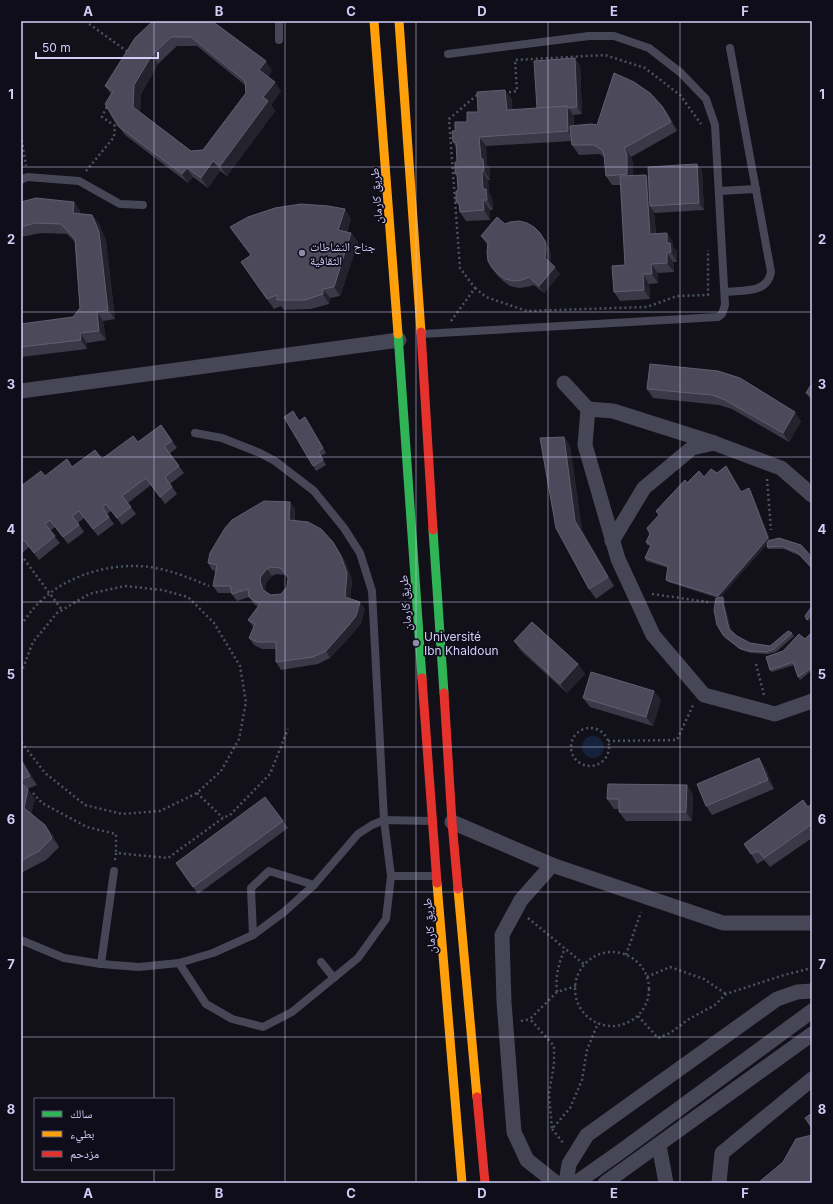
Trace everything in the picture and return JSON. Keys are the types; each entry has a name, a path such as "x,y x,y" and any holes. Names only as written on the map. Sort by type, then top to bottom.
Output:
{"street":[{"name":"طريق كارمان","path":"374,21 399,340 436,876 462,1183"},
{"path":"399,21 421,334 452,822 485,1183"},
{"path":"21,391 399,340"},
{"path":"564,383 588,409 613,411 714,443 781,468 812,495"},
{"path":"588,409 585,446 612,541 618,559 653,635 704,695 775,714 812,701"},
{"path":"612,541 644,488 692,448 714,443"},
{"path":"452,822 552,865 723,923 812,923"},
{"path":"552,865 521,900 502,935 504,1002 514,1132 527,1160 556,1183"},
{"path":"566,1183 569,1164 587,1134 777,999 797,992 812,991"},
{"path":"576,1183 812,1011"},
{"path":"605,1183 812,1034"},
{"path":"719,1183 722,1153 812,1079"},
{"path":"659,1145 666,1183"}],"lane":[{"path":"279,21 279,40"},
{"path":"421,334 718,317 724,310 725,292 715,125 706,99 681,73 649,48 614,36 589,36 448,54"},
{"path":"725,292 759,289 765,286 770,279 771,272 730,48"},
{"path":"21,180 28,177 79,181 120,204 143,205"},
{"path":"719,191 756,189"},
{"path":"179,963 206,1004 232,1019 263,1027 292,1012 358,958 386,918 391,876 384,820 372,591 360,553 344,528 314,491 275,461 260,453 222,438 195,433"},
{"path":"21,940 64,958 101,964 139,966 179,963 213,953 253,935 284,912 314,885 358,834 372,825 384,820 432,821"},
{"path":"101,964 114,871"},
{"path":"253,935 251,888 269,872 314,885"},
{"path":"391,876 436,876"},
{"path":"321,962 334,978"}],"path":[{"path":"85,21 131,54"},
{"path":"497,93 517,92 515,60 605,55 645,68 680,95 701,125"},
{"path":"484,94 477,95 449,119 460,268 475,288 486,297 527,311 647,307 677,296 708,295 708,247"},
{"path":"85,172 114,136 115,126 102,117 110,97"},
{"path":"21,135 26,166 33,167"},
{"path":"442,332 475,288"},
{"path":"767,474 771,530"},
{"path":"24,559 62,610"},
{"path":"21,626 34,608 50,594 73,579 96,571 126,566 151,567 181,575 208,586"},
{"path":"21,673 33,642 57,613 89,594 125,586 162,590 188,597 214,623 240,666 246,702 239,738 222,771 198,793 160,811 122,814 85,804 45,773 22,743 21,736"},
{"path":"647,593 708,602"},
{"path":"756,664 765,699"},
{"path":"608,741 677,740 696,699"},
{"path":"589,728 600,731 608,741 609,747 605,758 600,763 595,765 588,766 577,761 571,750 573,738 583,729 589,728"},
{"path":"116,853 168,858 223,818 230,815 270,774 288,729"},
{"path":"33,793 42,803 86,828 116,834 114,871"},
{"path":"198,793 223,818"},
{"path":"626,955 645,896"},
{"path":"517,909 585,965"},
{"path":"557,992 556,981 558,966 566,948"},
{"path":"608,952 617,952 626,955 635,960 642,967 647,977 649,987 648,998 644,1008 638,1016 629,1022 608,1026 598,1023 583,1012 579,1004 576,995 576,986 580,972 591,959 599,955 608,952"},
{"path":"647,977 670,967 704,979 726,994"},
{"path":"638,1016 658,1038 670,1033 689,1019 715,1005 726,994 784,975 812,968"},
{"path":"576,986 557,992 530,1019 554,1046 554,1064 548,1094 552,1129 570,1108 582,1080 587,1050 598,1023"}],"water":[{"path":"589,736 597,736 604,743 604,751 597,758 589,758 582,751 582,743"}],"building":[{"path":"153,21 212,21 266,61 259,70 275,82 263,97 268,101 220,166 213,161 201,178 187,168 182,174 118,126 105,104 113,91 105,86 135,38","holes":["171,37 191,37 245,81 246,93 203,150 191,151 133,107 134,85 152,55"]},
{"path":"575,58 577,107 568,108 567,106 537,108 534,61"},
{"path":"614,73 634,82 650,93 662,106 671,122 624,148 627,155 627,174 606,176 604,155 602,150 594,145 572,145 570,126 591,124 597,125"},
{"path":"505,90 507,110 567,106 568,131 479,137 481,159 483,159 484,171 482,171 483,189 486,189 487,200 483,200 484,210 460,212 459,202 456,202 456,191 458,190 457,173 455,174 455,162 457,162 456,142 453,142 452,131 455,131 455,122 467,122 467,112 478,112 477,92"},
{"path":"697,164 699,203 650,206 648,167"},
{"path":"646,175 650,234 667,233 667,243 670,243 671,252 667,253 667,263 651,264 652,274 643,274 644,290 614,292 612,266 625,265 620,176"},
{"path":"36,198 74,202 73,213 92,215 99,232 108,310 97,312 99,331 80,333 81,340 21,347 21,324 73,317 80,308 75,239 61,224 35,223 21,227 21,202"},
{"name":"جناح النشاطات الثقافية","path":"301,204 345,209 338,230 351,233 334,287 323,289 323,294 305,300 277,300 277,295 267,299 241,262 251,255 230,227 248,217 275,208"},
{"path":"497,217 505,224 519,221 527,223 540,233 545,241 545,258 555,267 539,286 529,277 514,281 505,279 492,268 488,261 488,242 481,236"},
{"path":"650,364 718,371 740,378 795,412 783,433 725,400 712,395 647,389"},
{"path":"812,383 812,396 806,393"},
{"path":"293,411 299,421 305,417 323,448 318,451 323,460 313,466 284,417"},
{"path":"161,425 172,441 164,446 179,466 165,477 172,487 160,497 146,478 122,496 131,507 117,518 106,504 102,507 109,517 93,529 79,511 72,516 79,525 63,537 50,520 45,524 55,536 34,553 24,540 21,543 21,486 41,471 45,476 67,459 72,467 95,450 102,459 133,436 138,442"},
{"path":"564,437 575,521 608,577 589,589 556,528 540,438"},
{"path":"726,466 741,492 749,488 768,538 718,596 666,580 668,566 645,558 651,545 646,542 650,534 647,528 659,515 656,511 685,480 687,483 699,471 704,477 711,469 717,473"},
{"path":"264,501 290,502 289,520 308,522 321,529 333,542 341,556 347,573 345,597 360,602 356,616 326,651 313,657 276,662 276,642 257,642 249,638 255,624 248,620 260,604 249,597 248,589 232,594 230,586 213,586 217,565 208,563 210,553 225,528 232,520","holes":["271,567 280,568 288,578 287,587 281,594 271,595 263,590 260,581 261,576"]},
{"path":"779,538 801,545 812,557 812,570 798,553 782,546 767,547 768,541"},
{"path":"723,597 729,629 737,636 750,643 770,646 788,631 792,633 774,649 766,652 749,651 739,648 723,635 717,625 714,610 716,598"},
{"path":"812,606 812,614 807,620 805,616"},
{"path":"532,622 578,664 560,684 514,641"},
{"path":"812,632 812,667 798,677 793,662 770,670 766,657 783,651 799,634 805,639"},
{"path":"591,672 654,691 646,717 583,698"},
{"path":"759,758 768,780 706,806 697,784"},
{"path":"21,760 30,776 21,779"},
{"path":"21,783 28,789 24,808 45,825 52,838 39,851 21,861"},
{"path":"608,784 687,785 686,812 619,812 619,799 607,799"},
{"path":"265,797 283,821 193,887 176,863"},
{"path":"803,800 808,807 812,803 812,824 764,858 758,851 751,854 744,844"},
{"path":"812,1113 812,1128 805,1118"},
{"path":"812,1135 812,1183 758,1183 783,1162 796,1139"}],"traffic: fast":[{"path":"398,334 422,678"},
{"path":"433,530 444,693"}],"traffic: slow":[{"path":"374,21 398,334"},
{"path":"399,21 421,332"},
{"path":"437,883 462,1183"},
{"path":"458,889 477,1097"}],"traffic: jam":[{"path":"421,332 433,530"},
{"path":"422,678 437,883"},
{"path":"444,693 452,822 458,889"},
{"path":"477,1097 485,1183"}],"place":[{"name":"جناح النشاطات الثقافية","path":"302,253"},
{"name":"Université Ibn Khaldoun","path":"416,643"}]}
